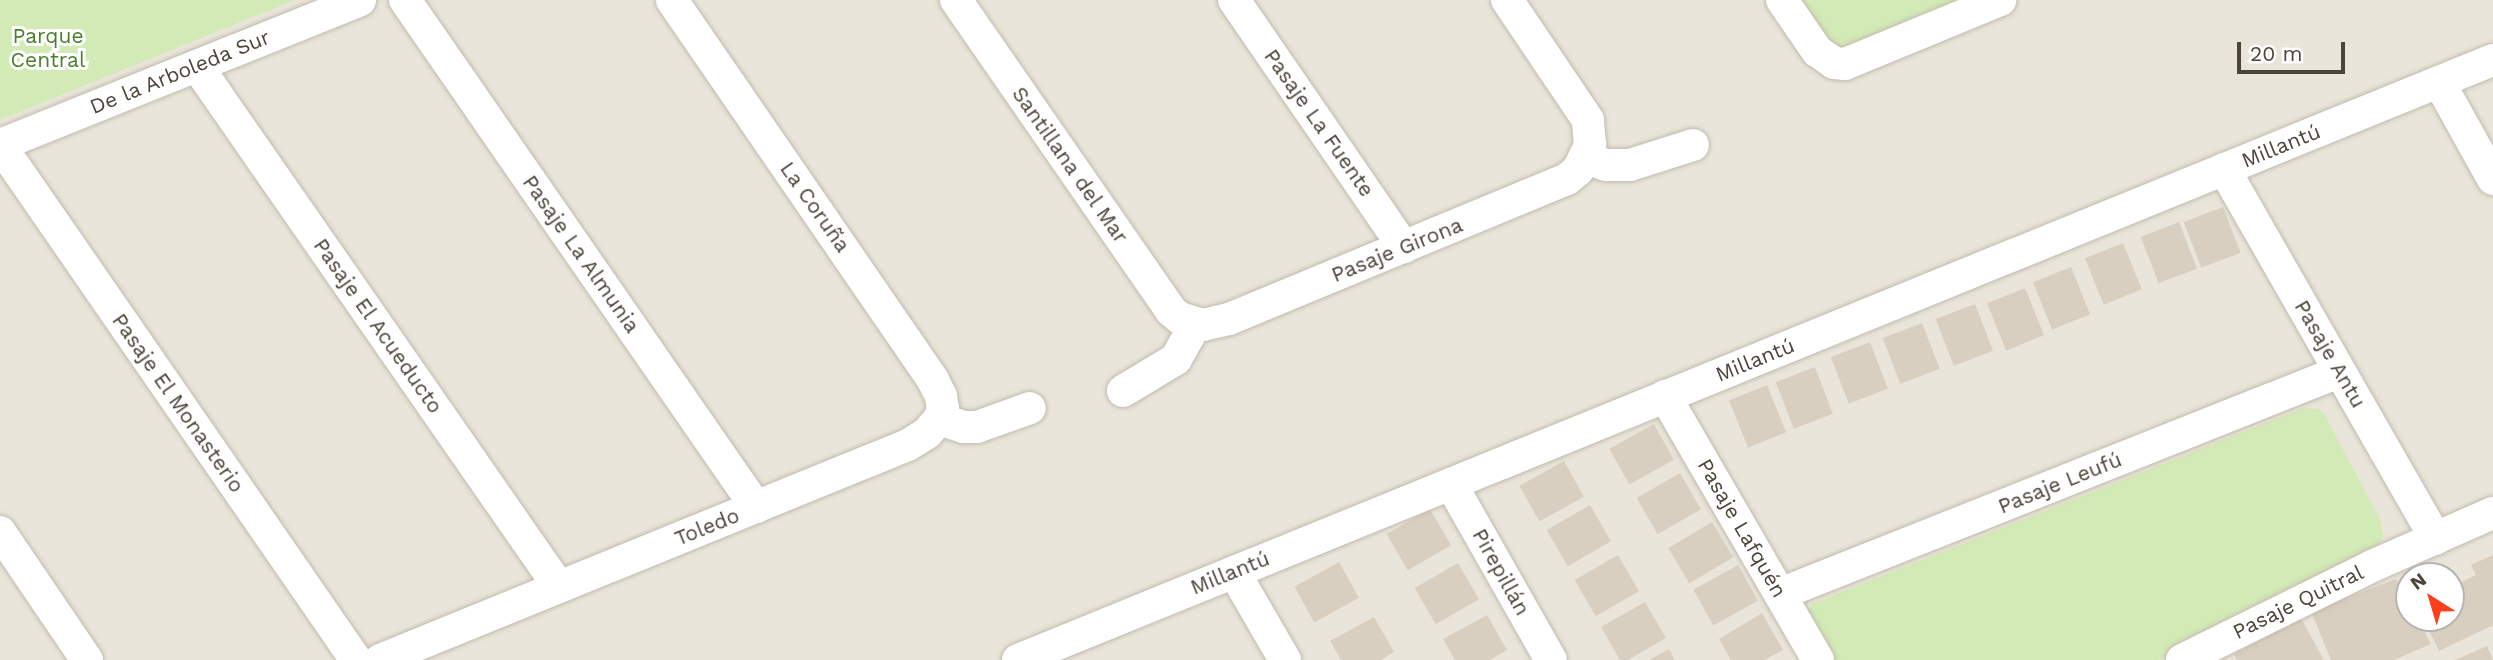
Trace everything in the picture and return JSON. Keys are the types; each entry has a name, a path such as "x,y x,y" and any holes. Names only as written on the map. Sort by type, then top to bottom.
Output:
{"street":[{"name":"De la Arboleda Sur","path":"0,145 359,0"},
{"name":"Pasaje La Almunia","path":"405,0 756,507"},
{"name":"La Coruña","path":"672,0 933,380 941,396 943,409 939,419"},
{"name":"Santillana del Mar","path":"957,0 1171,311 1191,322"},
{"name":"Pasaje La Fuente","path":"1234,0 1404,247"},
{"path":"1507,0 1588,120 1590,145 1586,158 1606,165 1630,165 1693,145"},
{"path":"1782,0 1817,51 1834,63 1845,64 2000,0"},
{"name":"Millantú","path":"1027,658 2493,60"},
{"name":"Pasaje El Acueducto","path":"197,65 559,587"},
{"path":"2439,82 2493,179"},
{"name":"Pasaje El Monasterio","path":"0,145 356,660"},
{"name":"Pasaje Girona","path":"1191,322 1203,325 1229,319 1404,247 1567,179 1586,158"},
{"name":"Pasaje Antu","path":"2224,169 2436,538"},
{"path":"1123,391 1175,359 1189,336 1191,322"},
{"name":"Pasaje Leufú","path":"1780,594 2339,372"},
{"name":"Pasaje Lafquén","path":"1665,397 1818,660"},
{"path":"939,419 963,427 977,427 1030,408"},
{"name":"Toledo","path":"380,660 908,445 928,433 939,419"},
{"name":"Pirepillán","path":"1451,484 1551,660"},
{"name":"Pasaje Quitral","path":"2182,660 2360,572 2493,513"},
{"path":"0,532 88,660"},
{"path":"1234,572 1285,660"}],"shaded area":[{"path":"0,0 2493,0 2493,660 0,660"}],"green space":[{"name":"Parque Central","path":"0,0 295,0 0,120"},
{"path":"1793,0 1959,0 1844,51 1832,49"},
{"path":"2304,408 2319,409 2324,414 2379,517 2383,536 2380,543 2376,549 2158,660 1826,660 1805,616 1812,604"}],"building":[{"path":"2223,207 2241,253 2201,268 2184,222"},
{"path":"2179,222 2197,269 2159,283 2141,237"},
{"path":"2123,243 2142,289 2104,305 2085,258"},
{"path":"2071,267 2090,314 2052,330 2033,282"},
{"path":"2025,288 2044,335 2006,351 1987,303"},
{"path":"1975,304 1993,351 1954,366 1936,319"},
{"path":"1922,323 1940,369 1900,384 1883,338"},
{"path":"1870,342 1888,389 1849,404 1831,357"},
{"path":"1815,367 1833,414 1794,429 1776,382"},
{"path":"1767,385 1786,432 1748,448 1729,400"},
{"path":"1654,424 1674,460 1629,485 1609,449"},
{"path":"1564,461 1584,497 1539,522 1519,486"},
{"path":"1680,473 1701,509 1658,534 1637,498"},
{"path":"1590,505 1611,541 1568,566 1547,530"},
{"path":"1430,509 1451,545 1408,570 1387,534"},
{"path":"1712,522 1733,557 1689,583 1668,548"},
{"path":"1618,555 1639,591 1596,616 1575,580"},
{"path":"2493,555 2493,625 2439,651 2430,632 2465,632 2465,580 2476,575 2471,565"},
{"path":"1339,562 1359,598 1314,623 1294,587"},
{"path":"1458,563 1479,599 1436,624 1415,588"},
{"path":"1738,565 1758,601 1713,626 1693,590"},
{"path":"2395,579 2395,632 2425,632 2431,644 2394,660 2331,660 2311,611"},
{"path":"1645,602 1666,638 1628,660 1620,660 1601,627"},
{"path":"1762,613 1783,650 1764,660 1731,660 1719,639"},
{"path":"1487,615 1507,650 1490,660 1455,660 1443,639"},
{"path":"1374,617 1394,652 1381,660 1341,660 1330,641"},
{"path":"2301,618 2324,660 2237,660 2234,654"},
{"path":"2487,646 2493,660 2455,660"},
{"path":"1669,649 1675,660 1649,660"}]}
